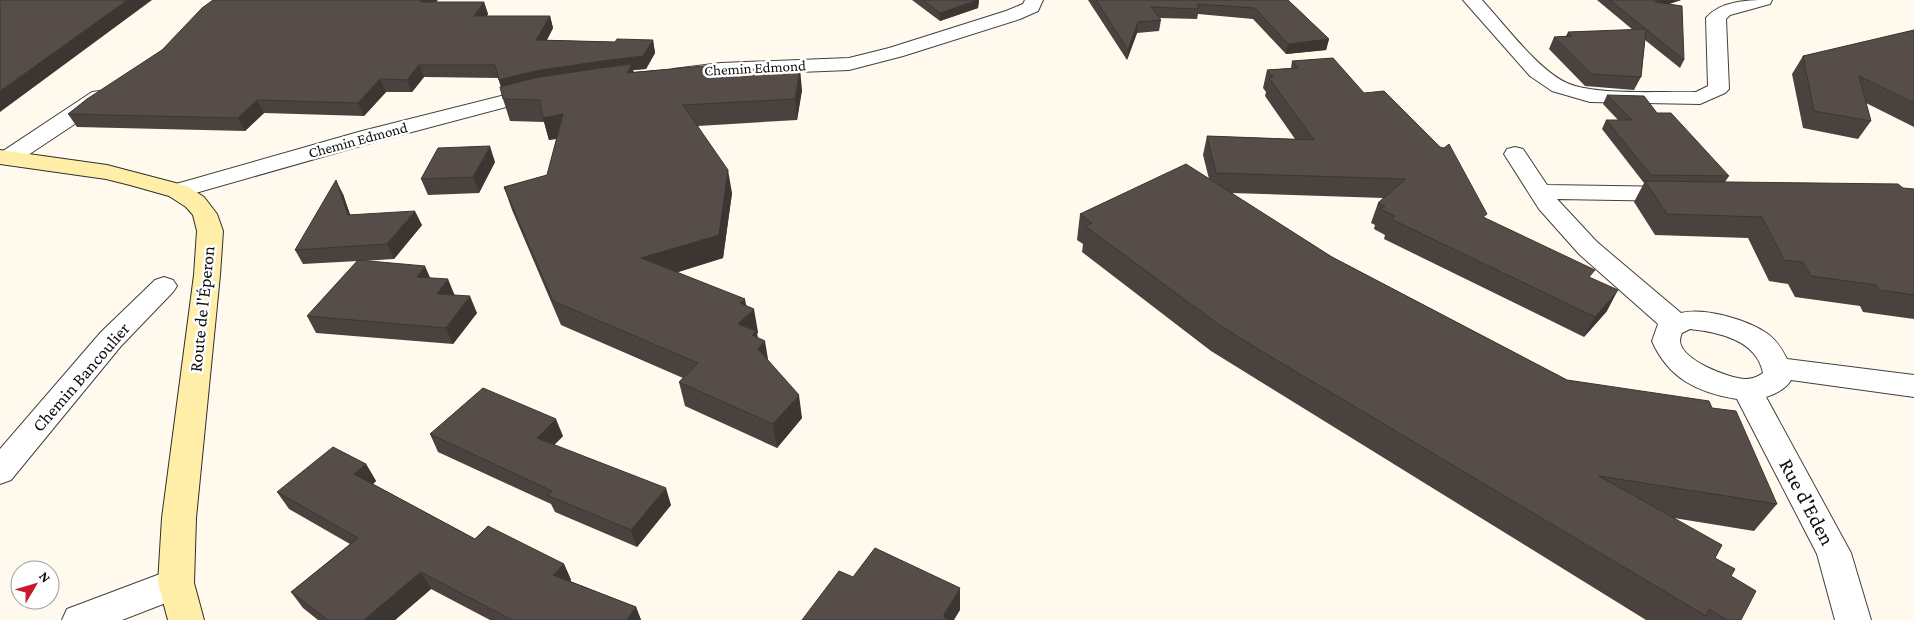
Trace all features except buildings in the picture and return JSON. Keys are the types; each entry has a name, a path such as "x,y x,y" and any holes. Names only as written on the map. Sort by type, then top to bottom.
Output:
{"main road":[{"name":"Route de l'Éperon","path":"4,158 107,172 178,191 195,202 205,214 210,231 207,275 179,518 176,583 186,620"}],"street":[{"name":"Chemin Edmond","path":"663,75 721,69 849,64 896,52 1012,15 1031,7 1034,0"},
{"path":"1472,0 1537,72 1559,87 1590,96 1700,98 1718,89 1716,18 1723,11 1763,0"},
{"path":"4,158 112,89"},
{"name":"Chemin Edmond","path":"178,191 370,136 558,89"},
{"path":"1515,154 1548,204 1588,248 1676,324"},
{"path":"1540,192 1698,194"},
{"name":"Chemin Bancoulier","path":"0,471 111,340 164,286"},
{"path":"1690,320 1707,321 1726,326 1761,344 1772,356 1778,368 1778,377 1772,384 1761,389 1728,388 1692,372 1678,361 1669,350 1665,339 1668,330 1676,324 1690,320"},
{"path":"1778,368 1914,386"},
{"name":"Rue d'Eden","path":"1747,390 1834,553 1853,620"},
{"path":"80,620 176,583"}]}
